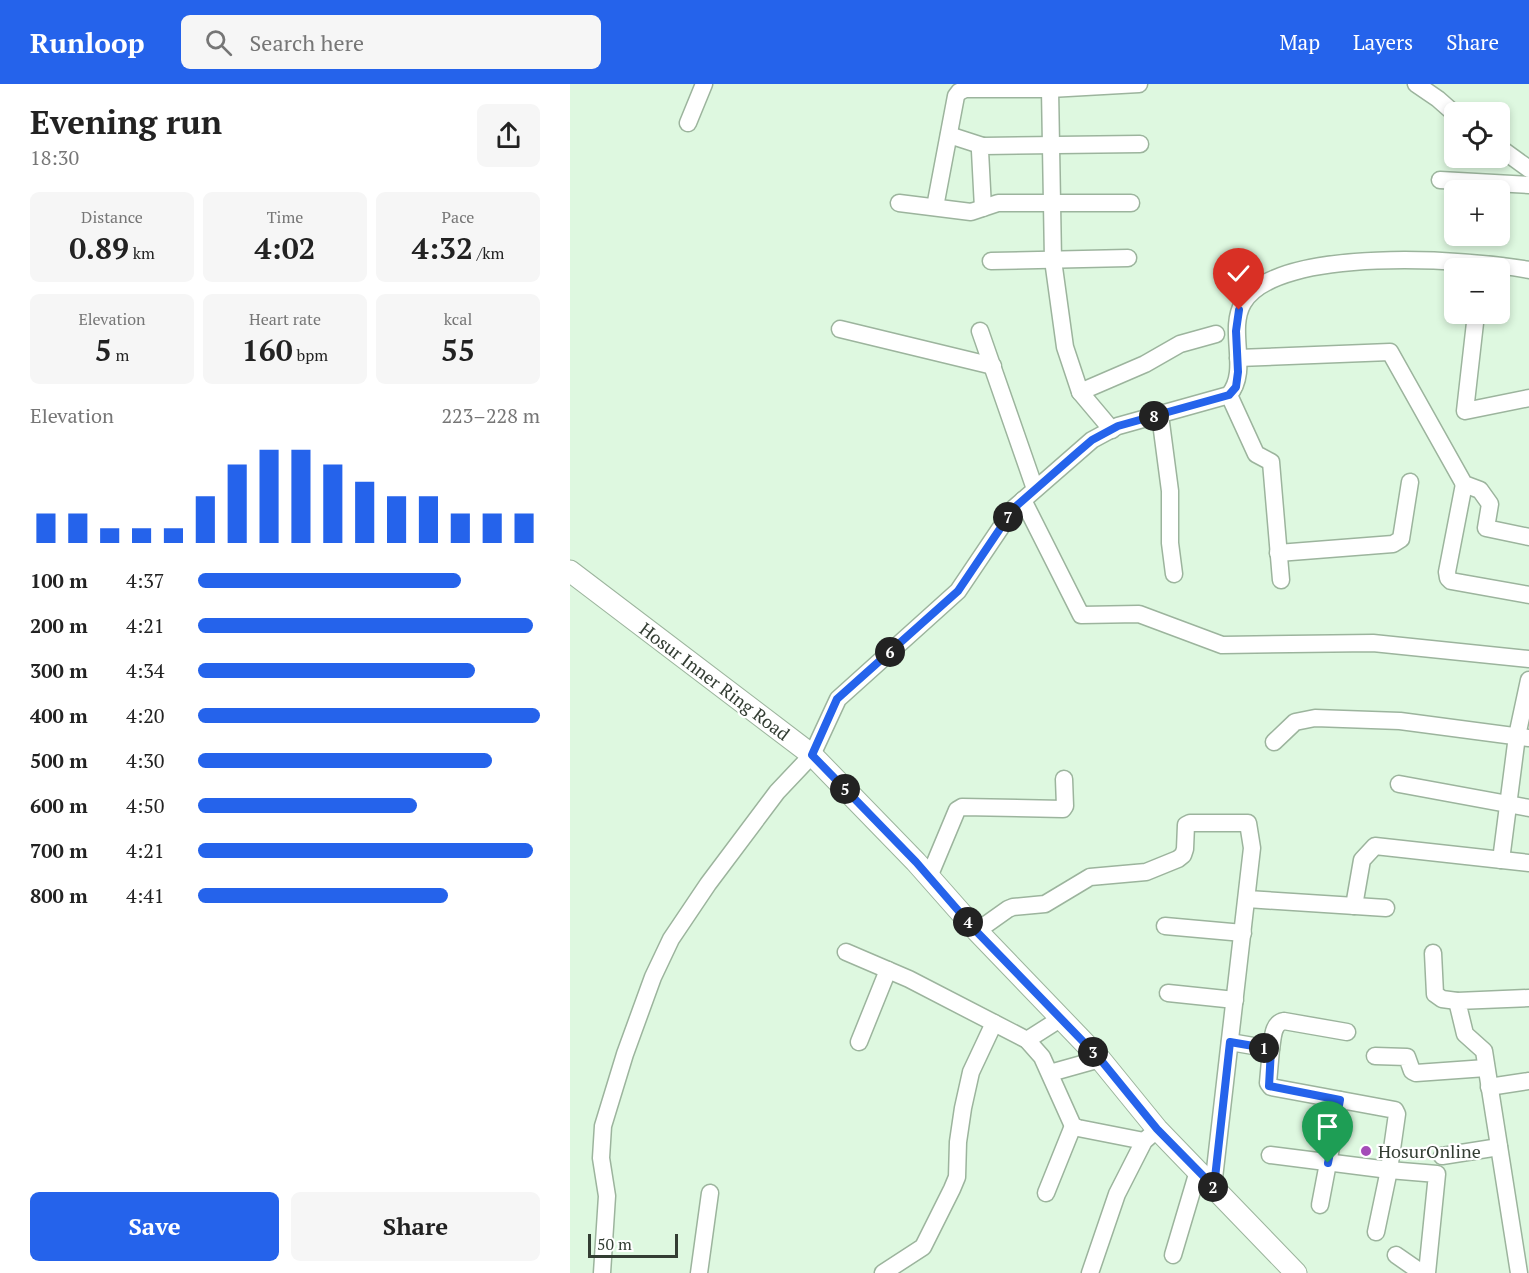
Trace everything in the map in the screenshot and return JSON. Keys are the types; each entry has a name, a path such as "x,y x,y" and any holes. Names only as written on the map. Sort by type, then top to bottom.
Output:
{"main road":[{"name":"Hosur Inner Ring Road","path":"570,571 812,755 930,877 976,931 1100,1059 1151,1135 1198,1171 1296,1273"}],"street":[{"path":"688,123 704,84"},
{"path":"935,207 956,96 959,92 965,89 1050,89 1138,84"},
{"path":"1416,84 1444,104"},
{"path":"1050,89 1053,260 1065,347 1080,392 1112,430"},
{"path":"948,135 983,146 1140,144"},
{"path":"983,146 980,151 983,208"},
{"path":"1510,155 1529,169"},
{"path":"1440,180 1529,185"},
{"path":"899,203 971,212 998,203 1131,203"},
{"path":"992,261 1128,258"},
{"path":"602,1273 607,1196 601,1158 603,1126 624,1054 653,977 671,939 708,884 777,792 812,755 837,699 958,591 1014,508 1092,440 1112,430 1229,395 1236,387 1238,358 1236,331 1239,310 1248,296 1259,287 1286,274 1325,264 1386,260 1444,264"},
{"path":"1510,269 1529,270"},
{"path":"1475,324 1466,411 1529,398"},
{"path":"840,329 993,366"},
{"path":"980,331 993,366 1029,495 1081,615 1138,614 1222,645 1374,643 1529,659"},
{"path":"1080,392 1145,364 1180,344 1216,334"},
{"path":"1238,358 1390,352 1464,483 1480,490 1490,504 1486,528 1529,537"},
{"path":"1229,395 1256,454 1270,462 1281,580"},
{"path":"1160,415 1170,491 1170,543 1174,574"},
{"path":"1278,553 1392,544 1401,539 1410,482"},
{"path":"1464,483 1448,578 1451,581 1529,595"},
{"path":"1501,860 1508,802 1523,737 1529,680"},
{"path":"1274,742 1295,722 1315,718 1400,721 1523,737"},
{"path":"930,877 957,810 962,807 1063,809 1065,806 1064,779"},
{"path":"1399,784 1508,802 1529,808"},
{"path":"976,931 1008,909 1045,904 1084,879 1146,873 1178,859 1183,855 1186,825 1190,823 1243,822 1250,826 1252,848 1247,899 1214,1187"},
{"path":"1354,906 1362,860 1375,846 1529,863"},
{"path":"1247,899 1386,908"},
{"path":"1165,926 1243,933"},
{"path":"846,952 888,970 1027,1040 1042,1057 1073,1126 1046,1193"},
{"path":"1433,953 1435,994 1442,999 1529,998"},
{"path":"859,1042 888,970"},
{"path":"1168,993 1235,1000"},
{"path":"1457,1000 1466,1034 1484,1051 1519,1273"},
{"path":"1027,1040 1060,1019"},
{"path":"1347,1032 1279,1022 1271,1049 1269,1086 1395,1110 1397,1114 1389,1170 1376,1232"},
{"path":"883,1273 923,1247 952,1189 957,1177 958,1142 971,1072 994,1023"},
{"path":"1230,1042 1271,1049"},
{"path":"1375,1056 1407,1058 1412,1071 1416,1073 1486,1068"},
{"path":"1050,1073 1100,1059"},
{"path":"1489,1087 1529,1081"},
{"path":"1320,1205 1340,1100"},
{"path":"1073,1126 1151,1135 1117,1194 1090,1273"},
{"path":"1442,1156 1499,1147"},
{"path":"1270,1155 1437,1174 1427,1273"},
{"path":"1173,1256 1198,1171"},
{"path":"699,1273 710,1192"},
{"path":"1396,1256 1422,1273"}],"place":[{"name":"HosurOnline","path":"1366,1151"}],"route":[{"path":"1239,310 1236,331 1238,372 1236,387 1229,395 1118,426 1092,440 1078,452 1014,508 958,591 837,699 812,755 930,877 976,931 1100,1059 1157,1129 1214,1187 1230,1042 1271,1049 1269,1086 1340,1100 1328,1163"}]}
